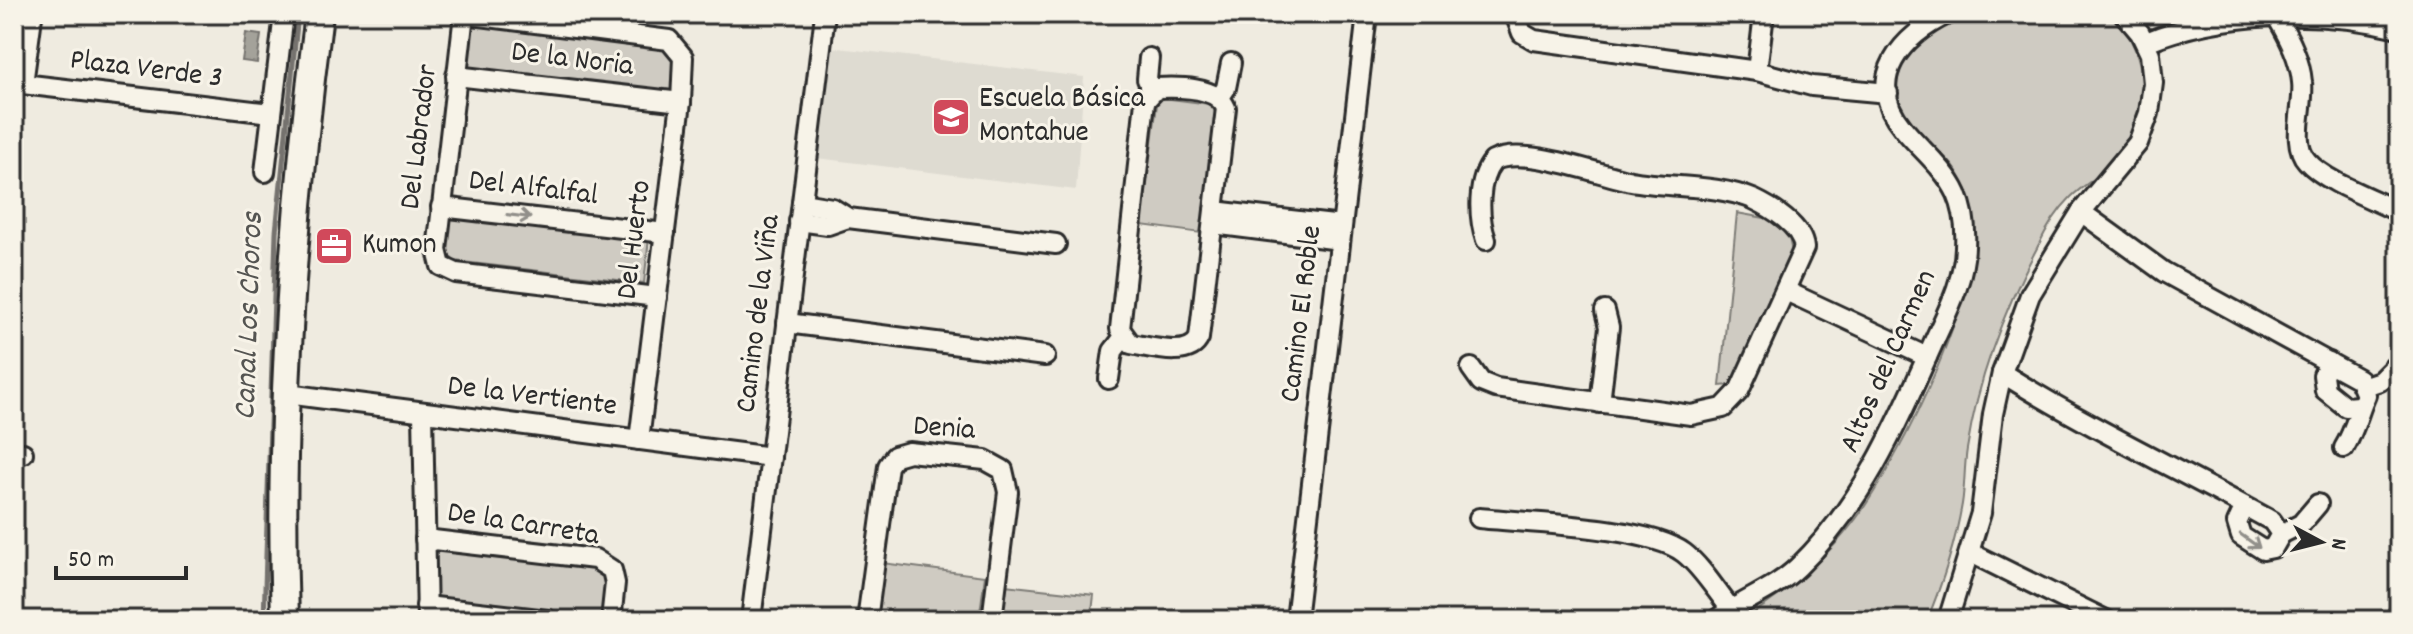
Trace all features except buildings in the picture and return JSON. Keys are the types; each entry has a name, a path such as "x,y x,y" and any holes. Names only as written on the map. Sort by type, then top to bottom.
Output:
{"street":[{"path":"265,172 284,14"},
{"path":"285,620 287,394 301,174 319,14"},
{"name":"Del Huerto","path":"464,14 669,40 683,57 681,102 639,440"},
{"name":"Del Labrador","path":"464,14 441,207 437,255 441,266 456,273 657,297"},
{"name":"Camino de la Viña","path":"751,620 825,14"},
{"name":"Camino El Roble","path":"1296,620 1367,14"},
{"path":"1515,14 1522,33 1534,40 1757,71 1812,86 1888,93 1889,75 1898,50 1919,28 1948,14"},
{"path":"1757,71 1764,14"},
{"path":"1948,620 1971,553 2002,373 2039,275 2081,212 2127,158 2145,129 2153,83 2146,42 2124,14"},
{"path":"19,84 32,17"},
{"path":"2146,42 2213,22 2278,19 2399,28"},
{"path":"2278,19 2295,53 2303,83 2299,142 2302,155 2321,172 2399,212"},
{"path":"1149,58 1147,79 1152,90"},
{"path":"1220,97 1226,88 1231,63"},
{"name":"De la Noria","path":"456,76 681,102"},
{"name":"Plaza Verde 3","path":"19,84 271,113"},
{"path":"1162,87 1220,97 1226,114 1199,338 1195,346 1186,351 1136,345 1123,338 1120,324 1145,101 1152,90 1162,87"},
{"name":"Altos del Carmen","path":"1724,615 1786,577 1849,509 1883,453 1927,357 1963,266 1962,207 1946,176 1896,119 1888,93"},
{"path":"1471,368 1477,378 1488,386 1691,415 1723,408 1739,391 1803,254 1803,242 1797,230 1764,205 1733,194 1632,181 1587,167 1510,157 1493,161 1486,174 1481,205 1486,240"},
{"name":"Del Alfalfal","path":"441,207 665,233"},
{"path":"800,212 832,208 848,218 1056,244"},
{"path":"2081,212 2164,272 2329,362 2359,379 2365,386 2364,400 2358,406 2346,407 2325,390 2323,375 2329,362"},
{"path":"1214,218 1341,233"},
{"path":"1786,291 1927,357"},
{"path":"1600,403 1609,327 1605,311"},
{"path":"787,323 1045,356"},
{"path":"1109,379 1113,351 1123,338"},
{"path":"2365,386 2380,381 2394,367"},
{"path":"2002,373 2100,433 2276,523 2281,534"},
{"name":"De la Vertiente","path":"287,394 771,457"},
{"path":"2344,448 2358,422 2358,406"},
{"path":"423,412 426,613 548,620"},
{"name":"Denia","path":"867,620 888,466 895,456 909,452 993,462 1007,477 1008,492 992,620"},
{"path":"2245,506 2237,523 2244,540 2268,550 2277,545 2281,534 2301,524 2318,504"},
{"path":"1479,518 1637,535 1666,543 1691,559 1724,615"},
{"name":"De la Carreta","path":"425,539 595,559 612,570 615,583 611,620"},
{"path":"1971,553 2106,620"},
{"path":"2395,620 2399,613"}],"shaded area":[{"path":"14,14 26,14 19,67 14,67"},
{"path":"1969,14 2110,14 2126,33 2140,64 2142,85 2136,123 2118,157 2071,197 2052,221 2003,320 1985,371 1972,423 1956,534 1927,620 1743,620 1802,577 1852,524 1893,459 1937,368 1968,274 1974,233 1970,200 1954,167 1917,130 1902,109 1897,85 1905,59 1921,39"},
{"path":"470,23 668,47 677,56 672,94 464,69"},
{"path":"246,33 261,35 257,63 242,61"},
{"name":"Escuela Básica Montahue","path":"830,47 1084,77 1076,190 817,158"},
{"path":"1163,98 1210,104 1216,113 1201,233 1141,225 1157,104"},
{"path":"1737,213 1770,219 1788,233 1792,252 1781,289 1730,385 1720,386"},
{"path":"449,215 649,238 644,283 454,261 445,251"},
{"path":"435,547 594,565 605,572 604,620 436,599"},
{"path":"882,563 985,576 979,620 875,620"},
{"path":"1005,585 1094,595 1091,620 1001,620"}],"waterway":[{"name":"Canal Los Choros","path":"264,620 276,232 298,14"}],"place":[{"name":"Escuela Básica Montahue","path":"951,117"},
{"name":"Kumon","path":"334,246"}]}
